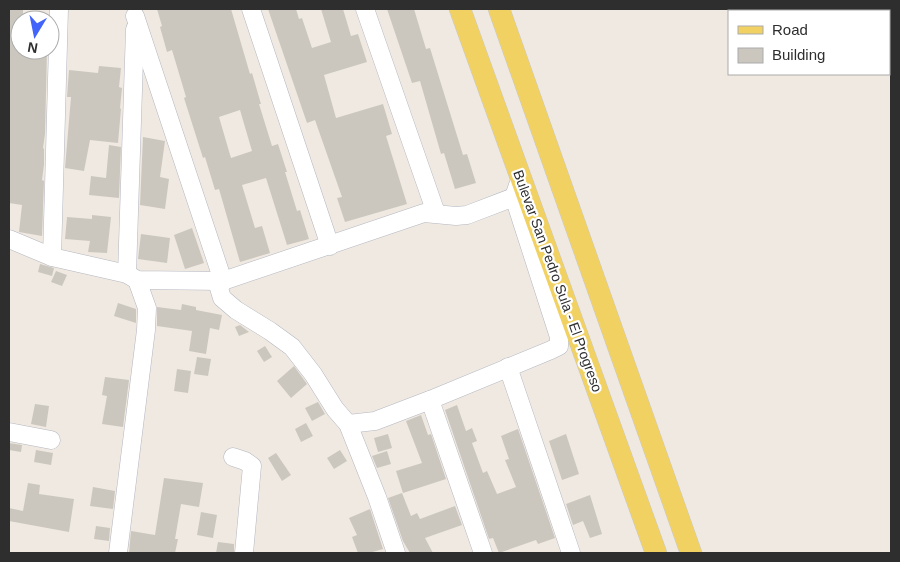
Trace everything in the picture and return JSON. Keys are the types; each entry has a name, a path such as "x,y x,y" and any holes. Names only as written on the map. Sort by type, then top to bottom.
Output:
{"main road":[{"name":"Bulevar San Pedro Sula - El Progreso","path":"460,9 518,187 656,553"},
{"path":"499,9 691,553"}],"street":[{"path":"52,258 59,9"},
{"path":"250,9 330,246"},
{"path":"365,9 436,213"},
{"path":"135,12 224,281"},
{"path":"118,553 146,330 147,308 132,277 135,12"},
{"path":"9,239 52,258 132,277 224,281 424,213 456,216 467,215 518,187 559,338 559,346 375,421 348,424"},
{"path":"224,281 219,288 222,298 236,310 292,347 313,374 335,409 348,424 396,553"},
{"path":"508,367 571,553"},
{"path":"430,400 483,553"},
{"path":"9,432 51,440"},
{"path":"233,456 245,460 252,466 244,553"}],"building":[{"path":"9,9 23,9 10,10 10,60 47,60 42,180 44,181 42,236 19,232 22,205 9,203"},
{"path":"157,9 231,9 250,74 252,73 272,146 278,144 297,211 300,210 309,239 287,245 266,178 242,185 255,228 262,226 270,253 240,262 219,189 215,190 205,157 203,158 184,98 186,97 172,50 167,52 160,27 162,26","holes":["240,110 252,151 231,158 219,117"]},
{"path":"268,9 296,9 299,19 302,18 312,48 331,42 321,9 343,9 351,36 358,34 367,62 324,75 336,118 383,104 392,134 386,136 407,204 345,222 337,198 342,197 315,120 307,123"},
{"path":"387,9 414,9 426,49 430,48 463,155 467,154 476,183 455,189 444,153 441,154 420,81 412,83"},
{"path":"99,66 121,68 119,87 122,88 118,143 90,140 84,171 65,168 71,97 67,97 69,70 98,73"},
{"path":"143,137 165,141 160,177 169,179 165,209 140,205"},
{"path":"109,145 121,147 119,198 89,195 91,176 106,178"},
{"path":"92,215 111,217 107,253 88,252 90,241 65,239 67,217 92,219"},
{"path":"192,228 204,263 185,269 174,235"},
{"path":"141,234 170,238 167,263 138,259"},
{"path":"40,264 54,268 52,276 38,272"},
{"path":"56,271 67,275 62,286 51,282"},
{"path":"118,303 136,309 136,323 114,316"},
{"path":"182,304 196,307 196,310 222,315 219,330 210,328 206,354 189,351 192,331 157,326 157,307 181,310"},
{"path":"240,325 249,332 239,336 235,327"},
{"path":"265,346 272,357 264,362 257,351"},
{"path":"197,357 211,359 208,376 194,374"},
{"path":"294,366 307,384 291,398 277,381"},
{"path":"177,369 191,371 188,393 174,391"},
{"path":"105,377 129,380 123,427 102,424 107,396 102,395"},
{"path":"318,402 325,414 312,421 305,408"},
{"path":"35,404 49,406 46,427 31,424"},
{"path":"457,405 466,431 472,428 477,441 472,443 483,473 487,471 497,494 516,487 505,460 509,459 501,436 518,429 555,538 538,544 536,540 499,553 493,538 489,539 445,410"},
{"path":"421,415 428,435 431,434 446,479 403,493 396,471 422,463 406,421"},
{"path":"306,423 313,436 301,442 295,429"},
{"path":"388,434 392,448 378,452 374,438"},
{"path":"566,434 579,474 562,480 549,441"},
{"path":"9,443 22,445 21,452 9,450"},
{"path":"36,450 53,453 51,465 34,462"},
{"path":"340,450 347,461 334,469 327,458"},
{"path":"387,451 391,464 377,468 372,456"},
{"path":"276,453 291,475 282,481 268,458"},
{"path":"164,478 203,483 199,507 181,504 175,539 178,539 175,553 129,553 131,531 155,535"},
{"path":"28,483 40,485 39,494 74,499 69,532 9,521 9,508 23,511"},
{"path":"93,487 115,491 113,509 90,506"},
{"path":"402,493 411,516 417,513 420,519 455,506 462,525 425,538 433,553 410,553 403,541 388,498"},
{"path":"590,495 602,534 590,538 583,521 573,525 566,504"},
{"path":"370,509 383,549 369,553 358,553 352,537 357,535 349,518"},
{"path":"201,512 217,515 213,538 197,535"},
{"path":"96,526 110,528 109,541 94,539"},
{"path":"218,542 234,544 234,553 216,553"}]}
